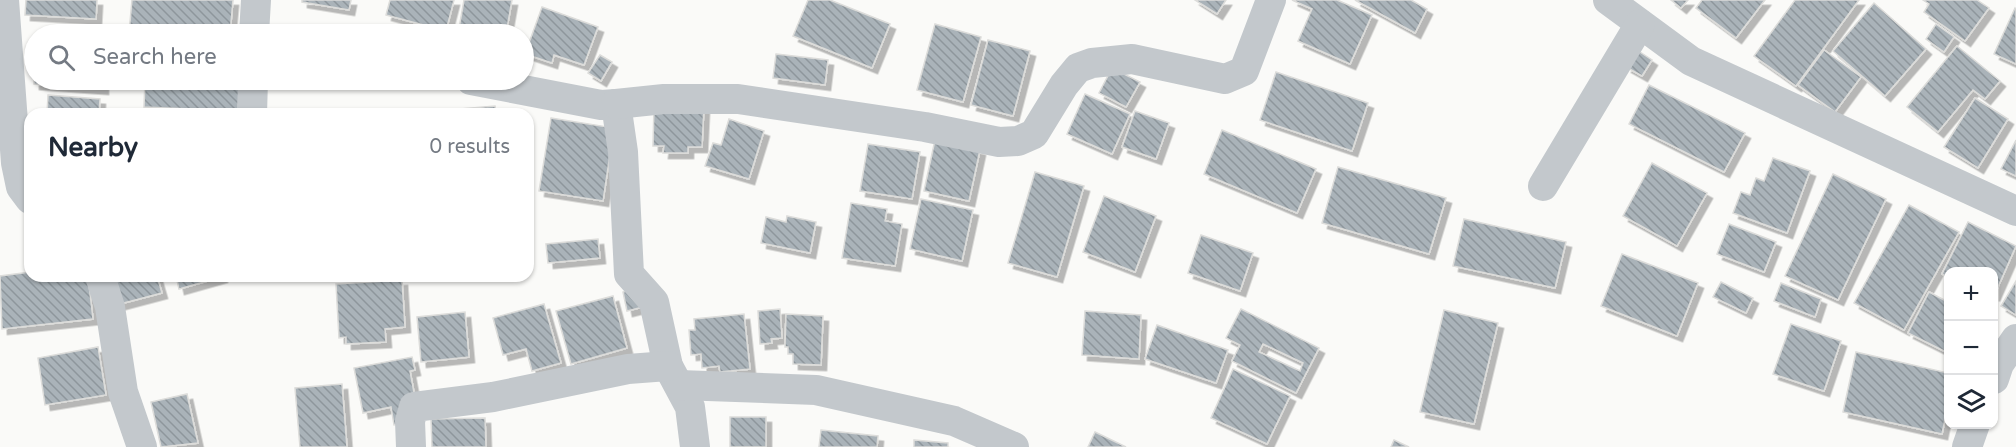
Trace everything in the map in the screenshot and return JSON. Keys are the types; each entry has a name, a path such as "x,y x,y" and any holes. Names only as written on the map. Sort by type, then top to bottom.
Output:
{"street":[{"path":"4,0 16,163 24,191"},
{"path":"255,24 256,0"},
{"path":"523,90 601,105 664,99 738,99 914,125 999,142 1018,141 1034,134 1064,85 1078,68 1092,63 1132,59 1225,79 1244,71 1271,0"},
{"path":"1608,0 1690,61 2016,211"},
{"path":"1543,186 1640,24"},
{"path":"252,108 253,90"},
{"path":"616,104 623,152 629,274 654,302 674,375 690,407 695,447"},
{"path":"102,282 110,307 123,392 142,447"},
{"path":"1995,375 1999,364 2016,339"},
{"path":"411,447 410,421 414,407 493,397 628,369 816,390 954,422 1014,447"},
{"path":"1966,447 1974,429"}],"building":[{"path":"26,0 97,0 96,19 25,15"},
{"path":"132,0 233,0 231,24 130,24"},
{"path":"302,0 351,0 349,10 302,2"},
{"path":"390,0 454,0 448,24 420,24 386,15"},
{"path":"464,0 512,0 508,24 460,24"},
{"path":"808,0 830,0 890,24 872,68 793,36"},
{"path":"1195,0 1226,0 1217,14"},
{"path":"1292,0 1337,0 1372,15 1350,64 1298,41 1312,9"},
{"path":"1355,0 1411,0 1427,9 1415,33"},
{"path":"1671,0 1688,0 1681,8"},
{"path":"1702,0 1765,0 1736,38 1696,8"},
{"path":"1795,0 1859,0 1796,86 1754,56"},
{"path":"1923,0 1977,0 1989,8 1965,41 1924,12 1929,4"},
{"path":"1874,3 1926,49 1885,96 1833,51"},
{"path":"542,7 598,27 584,65 554,55 552,63 534,57 534,29"},
{"path":"2016,9 2016,64 1994,54"},
{"path":"935,24 981,37 963,102 917,90"},
{"path":"1936,24 1954,37 1944,52 1926,39"},
{"path":"988,40 1030,51 1013,116 971,105"},
{"path":"1957,46 2000,81 1985,99 1973,90 1938,132 1907,107"},
{"path":"1637,50 1652,60 1642,76 1626,67"},
{"path":"1824,50 1861,77 1835,112 1798,85"},
{"path":"776,54 828,60 825,85 773,78"},
{"path":"600,55 612,62 601,81 588,73"},
{"path":"1112,68 1140,82 1126,107 1099,93"},
{"path":"1276,72 1368,103 1352,151 1260,120"},
{"path":"1649,85 1745,133 1724,172 1629,124"},
{"path":"145,90 239,90 238,108 144,107"},
{"path":"1085,94 1130,114 1112,154 1067,134"},
{"path":"48,95 100,99 99,108 47,108"},
{"path":"1975,98 2008,119 1978,168 1944,147"},
{"path":"654,105 704,106 702,147 688,147 688,153 663,153 664,146 653,146"},
{"path":"495,106 495,108 472,108"},
{"path":"1135,111 1169,123 1156,159 1122,147"},
{"path":"551,118 614,128 603,201 539,191"},
{"path":"729,119 764,131 749,179 705,166 713,143 721,145"},
{"path":"1222,130 1316,169 1297,213 1204,174"},
{"path":"935,140 980,150 969,201 924,191"},
{"path":"2016,140 2016,176 2001,169"},
{"path":"868,144 920,152 912,199 860,191"},
{"path":"1773,158 1810,171 1787,233 1733,213 1741,192 1750,195 1756,178 1764,181"},
{"path":"1652,163 1707,193 1677,246 1623,216"},
{"path":"1338,167 1446,198 1429,254 1322,223"},
{"path":"1035,172 1084,186 1057,277 1008,263"},
{"path":"1833,174 1886,199 1838,300 1785,276"},
{"path":"1104,196 1156,216 1135,272 1083,252"},
{"path":"921,199 973,210 962,261 910,249"},
{"path":"851,203 887,209 885,221 902,224 895,266 842,258"},
{"path":"1909,205 1959,232 1904,330 1854,303"},
{"path":"787,216 816,222 810,253 761,243 766,217 786,222"},
{"path":"1464,219 1566,242 1555,288 1453,266"},
{"path":"1968,222 2016,246 1998,287 1998,267 1946,267"},
{"path":"1729,224 1776,242 1764,272 1717,254"},
{"path":"1201,235 1253,253 1240,291 1188,273"},
{"path":"598,239 600,258 548,263 546,244"},
{"path":"1622,254 1698,283 1677,336 1601,306"},
{"path":"24,273 24,282 89,282 93,319 2,329 0,276"},
{"path":"2016,281 2016,315 2001,306"},
{"path":"110,282 159,282 162,293 116,305"},
{"path":"177,282 204,282 179,289"},
{"path":"402,282 405,327 385,329 386,342 346,344 346,337 339,338 336,284"},
{"path":"1721,282 1753,298 1746,313 1713,297"},
{"path":"1781,283 1821,299 1815,317 1774,301"},
{"path":"638,288 643,307 627,311 623,292"},
{"path":"1929,292 1944,300 1944,351 1908,333"},
{"path":"613,296 627,348 571,364 556,311"},
{"path":"544,304 561,363 532,371 526,349 503,355 493,318"},
{"path":"780,309 782,338 771,339 772,343 760,344 758,311"},
{"path":"1241,309 1319,348 1296,393 1232,361 1240,345 1226,338","holes":["1263,344 1303,363 1300,371 1259,352"]},
{"path":"1444,310 1498,323 1474,424 1420,412"},
{"path":"1085,311 1141,315 1139,359 1082,355"},
{"path":"465,312 469,357 421,362 417,317"},
{"path":"744,314 750,369 720,372 719,366 702,368 701,354 691,355 689,330 695,330 694,319"},
{"path":"786,314 823,316 821,365 793,364 793,354 788,354 788,347 785,347"},
{"path":"1791,324 1841,341 1824,391 1773,374"},
{"path":"1157,325 1228,350 1216,383 1145,359"},
{"path":"98,347 106,395 45,405 38,358"},
{"path":"1856,352 1944,372 1942,434 1843,412"},
{"path":"412,357 415,370 410,371 416,403 405,423 394,425 391,407 363,413 354,368"},
{"path":"1233,369 1290,396 1267,444 1211,418"},
{"path":"342,384 347,447 300,447 295,388"},
{"path":"187,394 198,443 161,447 151,402"},
{"path":"730,417 766,417 766,447 730,447"},
{"path":"485,418 486,447 432,447 431,419"},
{"path":"821,430 878,436 877,447 819,447"},
{"path":"1095,432 1126,447 1088,447"},
{"path":"914,440 948,443 948,447 914,447"},
{"path":"1394,440 1409,447 1391,447"}]}
